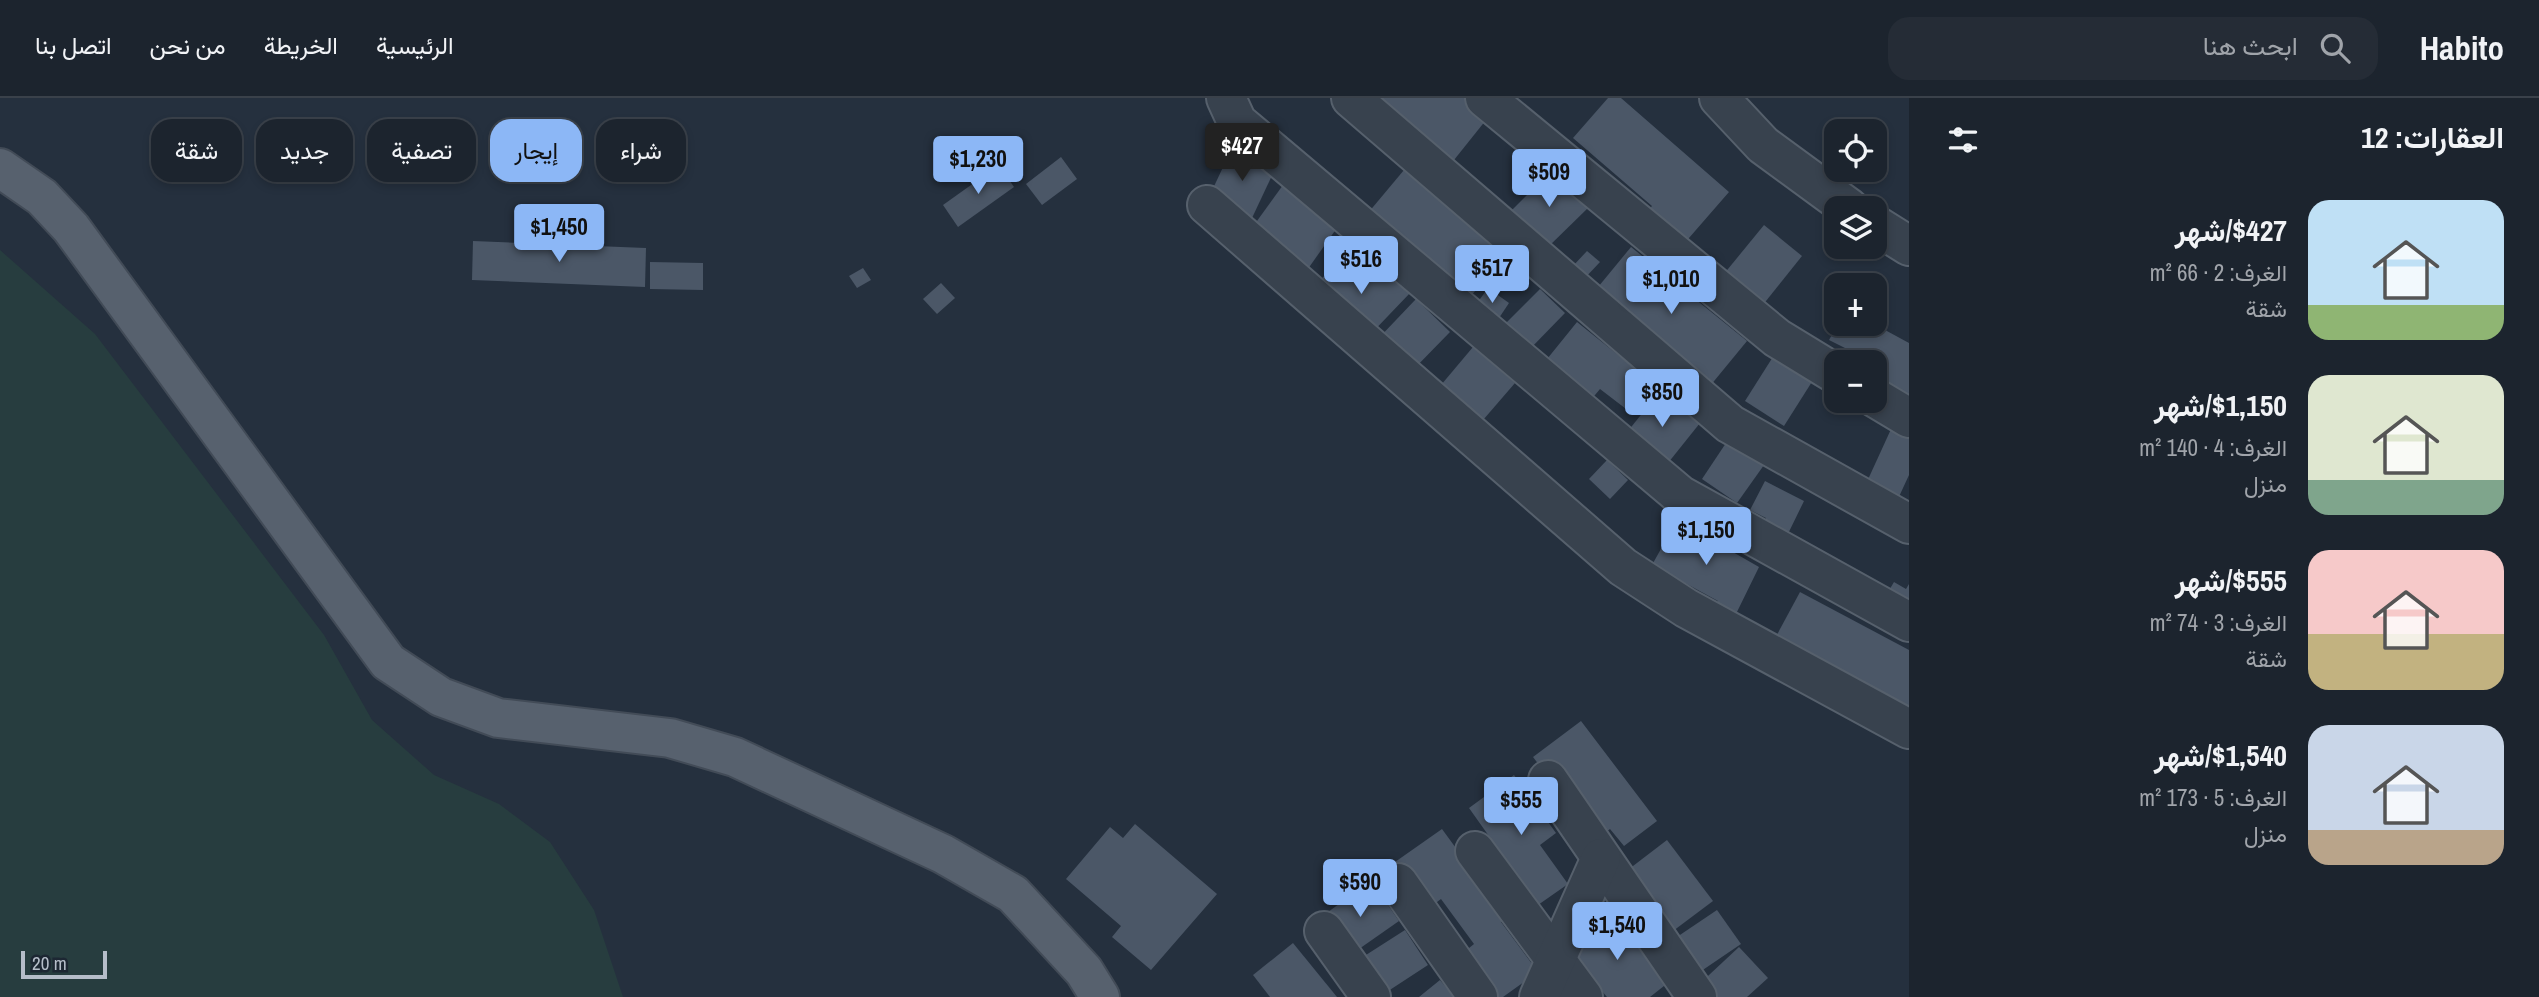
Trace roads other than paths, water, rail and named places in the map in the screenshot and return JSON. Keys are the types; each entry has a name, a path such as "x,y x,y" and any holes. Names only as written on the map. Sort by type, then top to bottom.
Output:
{"main road":[{"path":"0,168 41,197 71,228 388,662 441,696 498,718 670,738 735,757 943,854 1013,894 1084,971 1100,997"}],"street":[{"path":"1226,98 1237,122 1680,495 1909,622"},
{"path":"1351,98 1730,424 1909,524"},
{"path":"1486,98 1777,338 1824,367"},
{"path":"1719,98 1763,145 1833,196"},
{"path":"1207,205 1623,567 1686,608 1909,729"},
{"path":"1887,232 1909,246"},
{"path":"1887,405 1909,418"},
{"path":"1548,780 1697,997"},
{"path":"1475,851 1583,997"},
{"path":"1539,997 1601,859"},
{"path":"1398,883 1478,997"},
{"path":"1324,931 1371,997"}]}
